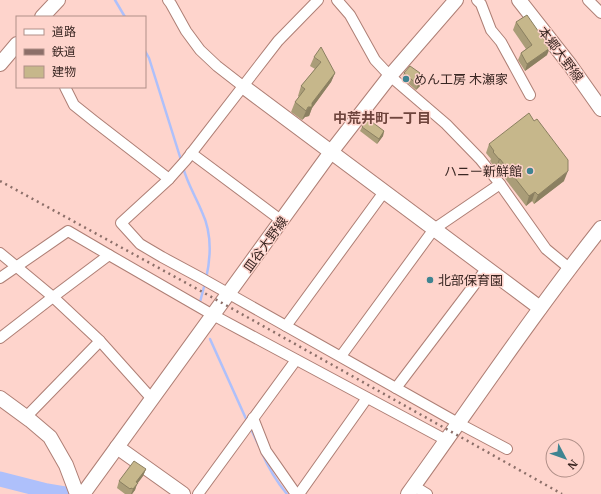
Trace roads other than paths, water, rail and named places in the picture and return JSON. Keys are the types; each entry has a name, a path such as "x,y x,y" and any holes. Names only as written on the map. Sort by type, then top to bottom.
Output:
{"street":[{"path":"43,16 58,0"},
{"path":"168,0 172,4 186,31 200,50 217,66 540,308"},
{"path":"318,0 278,41 244,87 170,179 121,223 140,244 162,257 507,449"},
{"path":"337,0 350,15 375,60 390,76 446,124 480,159 500,184 546,249 569,268"},
{"name":"皿谷大野線","path":"83,494 331,152 390,76 456,0"},
{"path":"477,0 481,4 491,30 501,42 530,95"},
{"name":"本郷大野線","path":"519,0 570,65 601,108"},
{"path":"588,0 601,13"},
{"path":"0,64 16,45"},
{"path":"66,88 74,105 170,179"},
{"path":"188,157 282,221"},
{"path":"340,356 434,229 500,184"},
{"path":"286,326 384,192"},
{"path":"427,494 411,490 569,268 601,228"},
{"path":"0,278 68,231 213,315 446,440"},
{"path":"0,253 53,297 100,341 152,399"},
{"path":"0,338 109,255"},
{"path":"396,388 486,268"},
{"path":"26,417 100,341"},
{"path":"198,494 296,360"},
{"path":"0,398 50,437 66,466 77,494"},
{"path":"253,418 266,451 297,494 366,398"},
{"path":"117,447 183,494"}],"waterway":[{"path":"115,0 124,16"},
{"path":"146,53 149,58 181,160"},
{"path":"183,167 208,228 210,254 206,279"},
{"path":"200,302 205,283"},
{"path":"210,339 247,421"},
{"path":"250,427 259,446"},
{"path":"262,453 273,474 287,494"},
{"path":"0,479 65,494"}],"railway":[{"path":"0,181 199,290 562,494"}],"place":[{"name":"めん工房 木瀬家","path":"406,79"},
{"name":"ハニー新鮮館","path":"530,171"},
{"name":"北部保育園","path":"430,280"}],"district":[{"name":"中荒井町一丁目","path":"382,118"}]}
